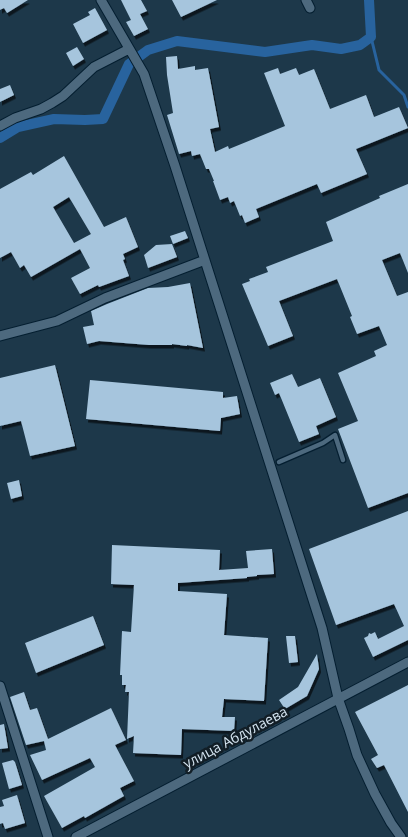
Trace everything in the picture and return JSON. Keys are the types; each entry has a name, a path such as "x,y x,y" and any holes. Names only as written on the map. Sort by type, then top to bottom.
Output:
{"street":[{"path":"101,0 140,67 275,464 322,628 338,698 357,756 375,794 401,837"},
{"path":"0,126 15,118 52,104 94,67 131,52"},
{"path":"0,336 57,321 104,298 205,260"},
{"name":"улица Абдулаева","path":"76,837 408,662"},
{"path":"0,686 48,837"}],"lane":[{"path":"275,464 323,443 335,435 343,460"}],"building":[{"path":"0,0 28,0 7,13 4,8 0,10"},
{"path":"121,0 141,0 147,11 140,14 148,29 134,36 126,22 131,20"},
{"path":"172,0 217,0 181,17"},
{"path":"95,8 107,30 83,43 73,24 90,15 88,12"},
{"path":"77,47 84,59 73,66 66,53"},
{"path":"177,56 178,69 195,66 195,70 208,68 219,127 210,129 215,152 228,146 229,149 285,126 264,73 278,68 280,74 296,68 299,75 314,69 330,109 366,95 374,117 399,107 408,128 356,149 367,174 321,193 317,184 256,209 259,217 245,223 234,201 230,203 228,197 220,200 209,169 206,169 200,154 192,156 191,151 179,154 167,115 173,113 166,57"},
{"path":"10,85 14,95 0,102 0,89"},
{"path":"64,156 104,227 126,217 138,247 123,254 125,259 123,260 129,276 99,287 98,285 80,294 71,278 90,268 80,249 31,277 24,265 20,268 11,252 0,258 0,189 31,172 33,175","holes":["69,197 91,234 74,243 53,207"]},
{"path":"408,184 408,273 400,253 382,260 397,296 408,292 408,493 368,508 338,429 358,421 338,373 376,356 374,351 387,345 379,326 357,334 337,279 279,301 293,336 268,346 242,284 250,281 249,279 268,272 266,267 333,241 326,222"},
{"path":"185,231 188,238 173,244 170,236"},
{"path":"172,244 177,257 148,268 144,255 156,245"},
{"path":"190,283 203,348 187,345 149,345 99,341 87,344 83,327 94,325 91,311 148,288"},
{"path":"55,365 75,446 30,456 21,421 0,426 0,378"},
{"path":"292,374 298,387 320,378 336,417 316,426 319,434 299,442 279,393 275,395 270,383"},
{"path":"90,380 223,392 223,398 237,396 240,414 221,418 220,431 86,419"},
{"path":"19,480 22,496 11,499 7,483"},
{"path":"408,511 408,640 373,657 364,638 369,633 375,632 378,639 404,626 394,604 336,625 309,549"},
{"path":"112,545 220,550 219,570 248,568 246,551 272,549 274,574 178,583 178,591 227,594 224,635 268,638 264,701 224,699 222,717 235,717 234,731 182,729 181,755 133,753 134,736 127,739 129,692 125,692 126,685 122,685 122,675 120,675 122,631 131,632 134,585 111,584"},
{"path":"93,616 104,645 36,673 25,643"},
{"path":"286,636 295,636 298,662 289,663"},
{"path":"317,654 319,669 307,696 285,709 279,700 298,687"},
{"path":"408,685 408,812 384,765 377,768 371,759 378,755 355,712"},
{"path":"24,692 30,710 37,708 48,739 111,708 126,740 115,745 134,781 120,788 124,796 85,818 84,816 62,828 44,796 95,767 90,758 42,780 30,755 46,750 44,741 26,745 10,697"},
{"path":"4,724 8,748 0,749 0,725"},
{"path":"13,760 22,785 9,789 2,763"},
{"path":"17,795 25,823 5,829 3,823 0,824 0,807 4,806 2,800"}],"waterway":[{"path":"0,138 18,127 54,119 103,119 129,64 148,50 177,41 265,52 312,45 341,49 360,45 371,37 369,0"},
{"path":"371,37 379,70 404,95 408,107"}]}
